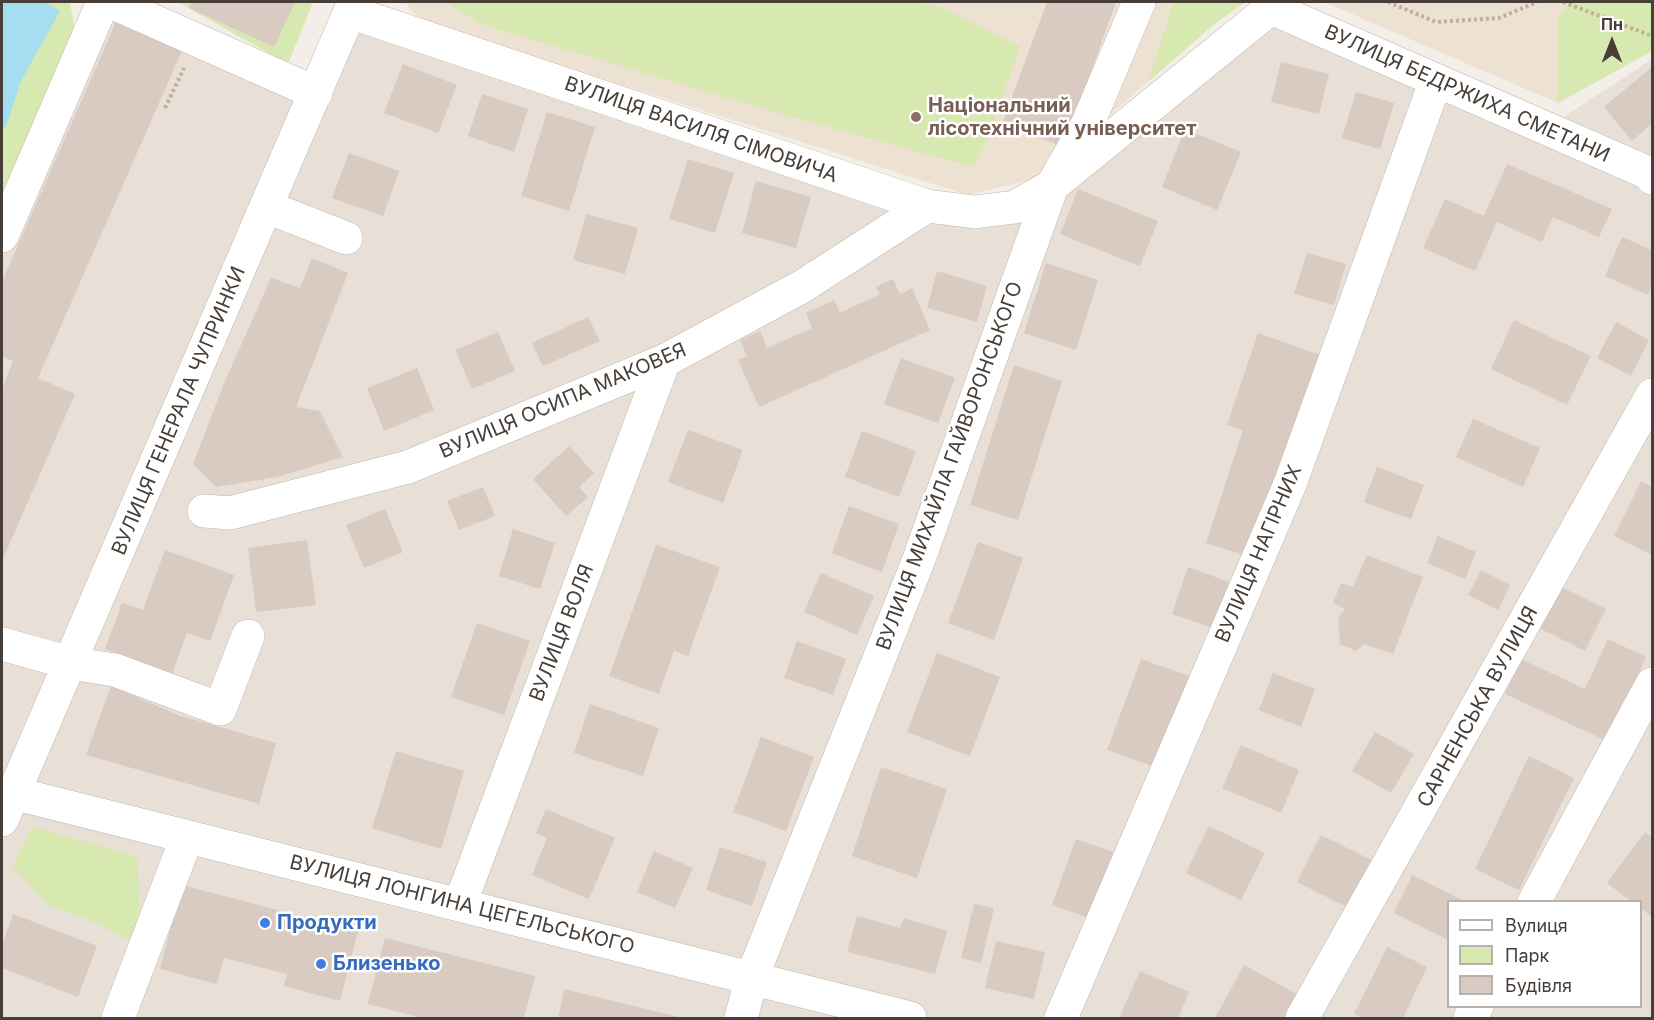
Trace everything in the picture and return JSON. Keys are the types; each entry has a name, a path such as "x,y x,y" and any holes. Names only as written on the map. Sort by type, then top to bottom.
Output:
{"street":[{"path":"2,236 103,2"},
{"path":"111,2 316,93"},
{"name":"ВУЛИЦЯ МИХАЙЛА ГАЙВОРОНСЬКОГО","path":"741,1018 752,977 919,559 1052,186 1088,123 1139,2"},
{"name":"ВУЛИЦЯ ВАСИЛЯ СІМОВИЧА","path":"352,7 927,206 975,212 1015,207 1052,186"},
{"name":"ВУЛИЦЯ ГЕНЕРАЛА ЧУПРИНКИ","path":"7,807 352,7"},
{"name":"ВУЛИЦЯ БЕДРЖИХА СМЕТАНИ","path":"1052,186 1271,8 1637,168 1653,178"},
{"name":"ВУЛИЦЯ НАГІРНИХ","path":"1061,1018 1290,483 1436,80"},
{"name":"ВУЛИЦЯ ОСИПА МАКОВЕЯ","path":"204,512 230,513 408,467 664,361 803,286 927,206"},
{"path":"267,207 346,238"},
{"name":"ВУЛИЦЯ ВОЛЯ","path":"460,904 664,361"},
{"name":"САРНЕНСЬКА ВУЛИЦЯ","path":"1302,1018 1653,395"},
{"path":"2,644 70,663 115,670 220,709 248,636"},
{"path":"1535,900 1653,684"},
{"name":"ВУЛИЦЯ ЛОНГИНА ЦЕГЕЛЬСЬКОГО","path":"7,807 187,837 910,1018"},
{"path":"118,1018 187,837"}],"path":[{"path":"1388,2 1436,22 1499,18 1537,2"},
{"path":"1563,2 1653,36"},
{"path":"165,108 195,39"}],"shaded area":[{"path":"88,2 320,105 352,25 993,217 1260,2 1300,2 1564,117 1652,59 1652,1018 2,1018 2,202"},
{"name":"Національний лісотехнічний університет","path":"405,2 1245,2 1213,25 1038,178 968,195 664,98 516,55 459,35 416,15"},
{"path":"1324,2 1652,2 1652,51 1558,103"}],"green space":[{"path":"2,2 70,2 75,33 2,206"},
{"path":"178,2 313,2 288,64"},
{"path":"444,2 921,2 946,10 1020,47 989,135 974,167 788,116 487,26"},
{"path":"1174,2 1245,2 1213,25 1148,82"},
{"path":"1569,2 1652,2 1652,51 1558,103 1557,21"},
{"path":"32,827 137,856 140,912 135,943 89,920 49,906 12,866"}],"water":[{"path":"2,2 45,2 60,11 20,83 8,122 2,131"}],"building":[{"path":"192,2 295,2 274,47 189,8"},
{"path":"1047,2 1116,2 1064,147 1002,124"},
{"path":"119,15 185,44 38,378 75,394 2,561 2,389 13,361 2,356 2,282"},
{"path":"1281,62 1329,74 1319,114 1271,102"},
{"path":"403,64 457,85 438,133 384,113"},
{"path":"1652,67 1652,123 1632,141 1604,107"},
{"path":"1356,92 1394,103 1380,149 1342,138"},
{"path":"482,94 528,109 514,152 468,136"},
{"path":"547,112 595,127 569,211 521,196"},
{"path":"1185,129 1241,152 1217,210 1162,187"},
{"path":"349,153 399,171 383,216 332,198"},
{"path":"688,159 734,173 715,233 669,219"},
{"path":"1507,164 1612,209 1599,237 1553,217 1542,242 1497,222 1475,271 1423,248 1445,199 1484,216"},
{"path":"756,181 811,197 796,248 742,233"},
{"path":"1078,189 1158,221 1140,266 1060,234"},
{"path":"586,214 638,228 625,274 573,260"},
{"path":"1622,237 1652,250 1652,285 1648,295 1605,276"},
{"path":"1307,253 1346,264 1334,305 1294,294"},
{"path":"312,258 348,273 296,407 320,411 343,457 277,477 216,487 193,464 225,381 271,278 300,288"},
{"path":"1046,263 1098,280 1076,350 1024,333"},
{"path":"937,271 987,286 977,322 927,308"},
{"path":"893,279 900,294 912,288 930,330 759,407 738,360 747,356 740,340 760,331 767,348 812,328 806,313 834,300 840,313 880,294 876,287"},
{"path":"588,317 600,341 543,366 532,343"},
{"path":"1514,320 1591,356 1567,405 1491,369"},
{"path":"1616,322 1649,340 1631,376 1597,358"},
{"path":"498,332 515,371 472,389 455,350"},
{"path":"1258,333 1326,357 1257,559 1206,543 1243,430 1227,425"},
{"path":"901,358 955,378 938,423 884,404"},
{"path":"1014,365 1062,381 1018,520 970,505"},
{"path":"417,368 434,410 384,431 367,388"},
{"path":"1473,419 1540,448 1523,487 1456,457"},
{"path":"688,430 743,450 723,503 668,482"},
{"path":"862,431 916,451 899,497 845,477"},
{"path":"569,446 594,473 579,487 588,497 566,516 533,479"},
{"path":"1377,467 1424,485 1411,519 1364,502"},
{"path":"1641,481 1652,487 1652,555 1614,536"},
{"path":"483,487 495,516 459,530 447,501"},
{"path":"849,506 899,524 882,572 832,553"},
{"path":"385,509 403,552 364,568 346,525"},
{"path":"513,529 555,543 540,589 499,576"},
{"path":"1438,536 1476,552 1465,579 1427,563"},
{"path":"307,540 316,605 256,612 248,548"},
{"path":"978,542 1023,558 994,640 948,623"},
{"path":"656,545 720,567 688,656 674,651 659,694 609,676"},
{"path":"165,550 234,575 210,641 187,633 172,674 105,649 122,603 143,610"},
{"path":"1367,555 1423,577 1393,654 1364,644 1356,651 1340,644 1338,619 1345,609 1333,603 1341,583 1353,587"},
{"path":"1188,567 1232,583 1216,629 1172,614"},
{"path":"1481,570 1510,585 1498,610 1468,595"},
{"path":"821,573 874,596 857,635 804,612"},
{"path":"1555,584 1606,609 1585,651 1535,626"},
{"path":"477,623 530,641 504,715 451,697"},
{"path":"1608,639 1646,657 1607,741 1505,694 1521,659 1585,689"},
{"path":"797,641 846,659 833,695 784,678"},
{"path":"937,653 1000,677 970,756 907,732"},
{"path":"1141,659 1192,677 1158,768 1107,750"},
{"path":"1273,673 1315,689 1301,727 1259,710"},
{"path":"111,686 178,715 276,743 259,804 86,755"},
{"path":"590,704 659,728 643,776 574,753"},
{"path":"1375,732 1414,754 1391,793 1352,771"},
{"path":"761,737 814,757 786,831 733,812"},
{"path":"1241,745 1299,770 1281,813 1222,788"},
{"path":"396,751 464,771 441,849 372,828"},
{"path":"1529,756 1574,778 1519,890 1475,869"},
{"path":"881,767 947,789 917,878 852,856"},
{"path":"546,809 615,838 589,899 532,875 547,838 536,833"},
{"path":"1209,826 1265,853 1241,900 1186,873"},
{"path":"1645,832 1652,837 1652,917 1642,909 1642,900 1629,900 1607,883"},
{"path":"1321,835 1377,863 1353,910 1297,882"},
{"path":"1076,839 1113,852 1089,918 1052,905"},
{"path":"720,847 767,862 752,906 706,890"},
{"path":"654,851 693,868 675,908 637,892"},
{"path":"1412,875 1463,900 1447,900 1447,940 1394,913"},
{"path":"182,885 358,931 340,1001 284,986 287,974 224,958 217,984 160,969"},
{"path":"974,904 994,908 981,963 961,958"},
{"path":"13,914 97,946 78,997 2,968 2,946"},
{"path":"857,916 900,928 904,918 947,931 935,974 847,952"},
{"path":"385,938 535,976 524,1018 422,1018 368,1004"},
{"path":"996,941 1045,952 1034,999 985,988"},
{"path":"1387,947 1427,967 1403,1018 1363,1018 1354,1014"},
{"path":"1244,965 1304,998 1293,1018 1215,1018"},
{"path":"1140,971 1189,992 1178,1018 1119,1018"},
{"path":"564,989 683,1018 558,1018"}],"place":[{"name":"Національний лісотехнічний університет","path":"916,117"},
{"name":"Продукти","path":"265,923"},
{"name":"Близенько","path":"321,964"}]}
